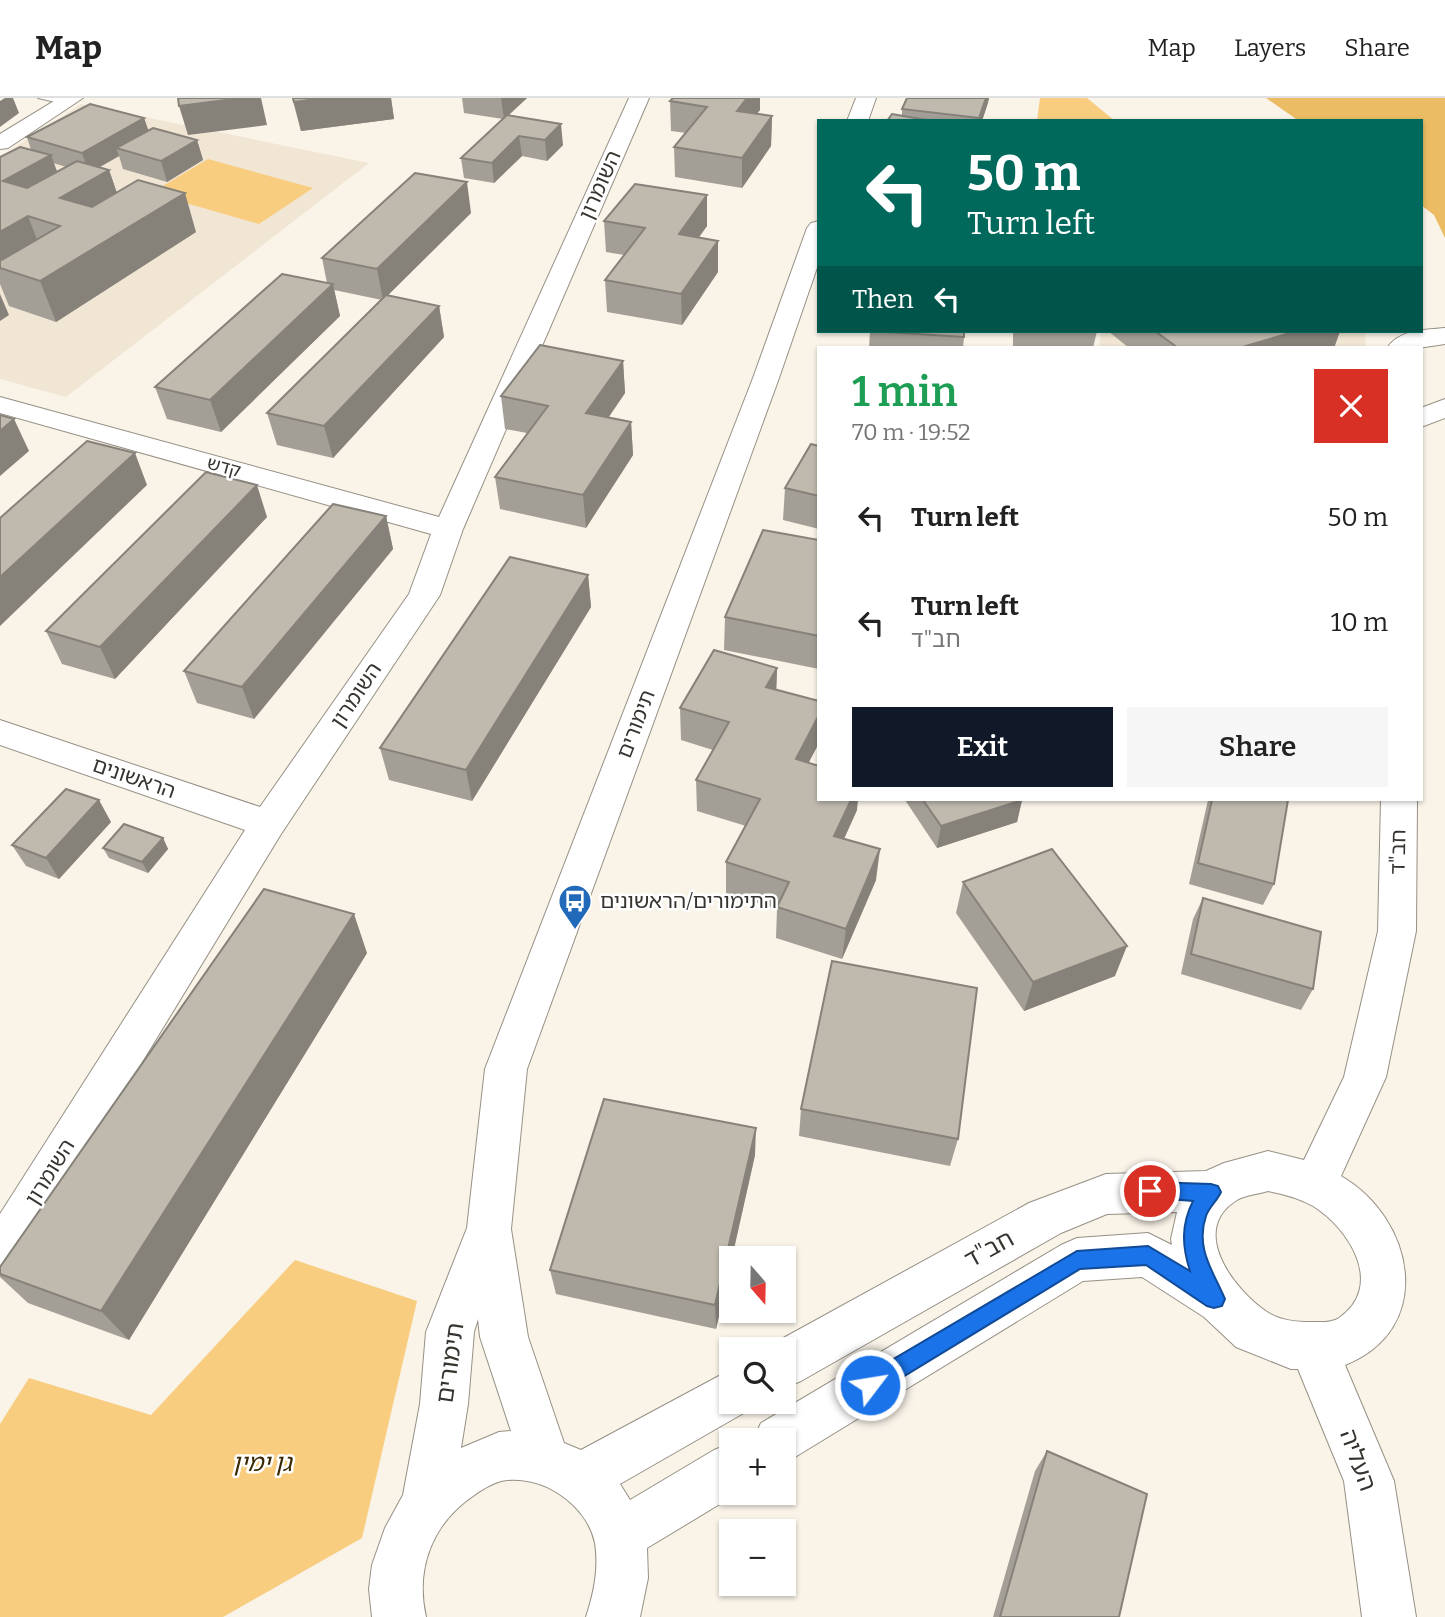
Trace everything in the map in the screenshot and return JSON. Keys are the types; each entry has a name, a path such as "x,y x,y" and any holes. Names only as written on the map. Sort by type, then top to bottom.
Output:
{"street":[{"name":"השומרון","path":"0,1254 268,824 424,595 448,529 639,98"},
{"path":"859,119 866,98"},
{"path":"0,144 71,100"},
{"name":"תימורים","path":"613,1617 620,1594 623,1564 619,1536 609,1511 564,1468 504,1337 489,1229 506,1069 817,233"},
{"path":"1404,346 1418,338 1445,336"},
{"path":"1423,389 1445,398"},
{"name":"קדש","path":"0,405 448,529"},
{"path":"1423,418 1445,408"},
{"name":"הראשונים","path":"0,732 268,824"},
{"name":"חב\"ד","path":"1315,1184 1365,1077 1397,931 1399,801"},
{"path":"796,1429 1077,1260 1148,1255 1214,1299 1235,1320 1259,1336 1287,1346 1314,1349 1346,1342 1370,1323 1383,1296 1382,1264 1368,1232 1345,1204 1315,1184 1268,1171 1237,1177 1211,1192 1199,1208 1193,1227 1194,1251 1201,1275 1214,1299"},
{"name":"חב\"ד","path":"796,1357 1045,1218 1106,1194 1150,1191 1211,1192"},
{"name":"תימורים","path":"427,1501 444,1404 450,1332 489,1229"},
{"name":"העליה","path":"1314,1349 1369,1480 1389,1617"},
{"path":"399,1617 394,1587 404,1541 427,1501 461,1471 503,1456 564,1468 719,1399"},
{"path":"619,1536 719,1476"}],"lane":[{"path":"43,98 71,100"}],"shaded area":[{"path":"1266,98 1445,98 1445,238 1434,215 1423,207 1423,119 1296,119"},
{"path":"81,104 369,163 66,397 0,379 0,157"},
{"path":"1101,333 1365,333 1366,346 1099,346"}],"green space":[{"path":"1040,98 1087,98 1113,119 1037,119"},
{"path":"208,159 313,188 259,224 151,193"},
{"name":"גן ימין","path":"295,1260 417,1301 362,1538 223,1617 0,1617 0,1424 29,1378 151,1415"}],"building":[{"path":"178,98 242,98 179,106"},
{"path":"293,98 323,98 294,102"},
{"path":"673,98 747,98 737,111 772,116 742,158 674,147 707,107 670,101"},
{"path":"907,98 986,98 979,118 902,109"},
{"path":"90,104 144,118 82,153 27,137"},
{"path":"892,114 921,119 888,119"},
{"path":"507,115 561,124 545,140 519,136 492,163 461,158"},
{"path":"153,128 197,140 161,161 116,148"},
{"path":"20,147 51,155 3,181 27,188 77,161 109,170 60,198 92,207 138,180 185,193 40,281 0,268 0,261 60,226 28,216 0,232 0,157"},
{"path":"415,173 467,182 377,269 322,258"},
{"path":"635,184 707,195 679,234 718,241 681,294 605,280 645,228 604,221"},
{"path":"282,274 333,284 210,400 155,387"},
{"path":"386,295 439,306 324,426 267,413"},
{"path":"901,333 964,333 964,337"},
{"path":"1158,333 1290,333 1246,346 1175,346"},
{"path":"540,345 623,361 586,413 631,422 583,495 495,477 548,406 501,396"},
{"path":"0,415 14,419 0,431"},
{"path":"87,441 135,453 0,577 0,518"},
{"path":"811,444 817,446 817,496 785,488"},
{"path":"206,472 257,485 100,647 46,631"},
{"path":"333,504 386,516 242,687 184,671"},
{"path":"763,530 817,540 817,636 725,617"},
{"path":"510,557 588,575 466,770 380,748"},
{"path":"714,650 777,668 766,687 817,700 817,719 796,759 817,765 817,801 851,801 834,836 880,849 846,929 777,907 789,882 726,862 760,799 696,780 729,722 680,708"},
{"path":"66,789 99,800 46,858 12,845"},
{"path":"924,801 1019,801 941,826"},
{"path":"1212,801 1288,801 1274,884 1198,863"},
{"path":"124,824 163,838 142,862 103,848"},
{"path":"1052,849 1127,946 1033,982 963,882"},
{"path":"264,889 354,914 101,1311 0,1274 0,1267"},
{"path":"1203,898 1321,932 1313,989 1191,954"},
{"path":"832,961 977,988 958,1139 801,1109"},
{"path":"604,1099 756,1128 729,1246 719,1246 719,1288 715,1305 550,1270"},
{"path":"1047,1451 1147,1494 1119,1617 1000,1617"}],"place":[{"name":"התימורים/הראשונים","path":"575,931"}],"route":[{"path":"870,1385 1077,1260 1148,1255 1214,1299 1201,1275 1194,1251 1193,1227 1199,1208 1211,1192 1150,1191"}]}
